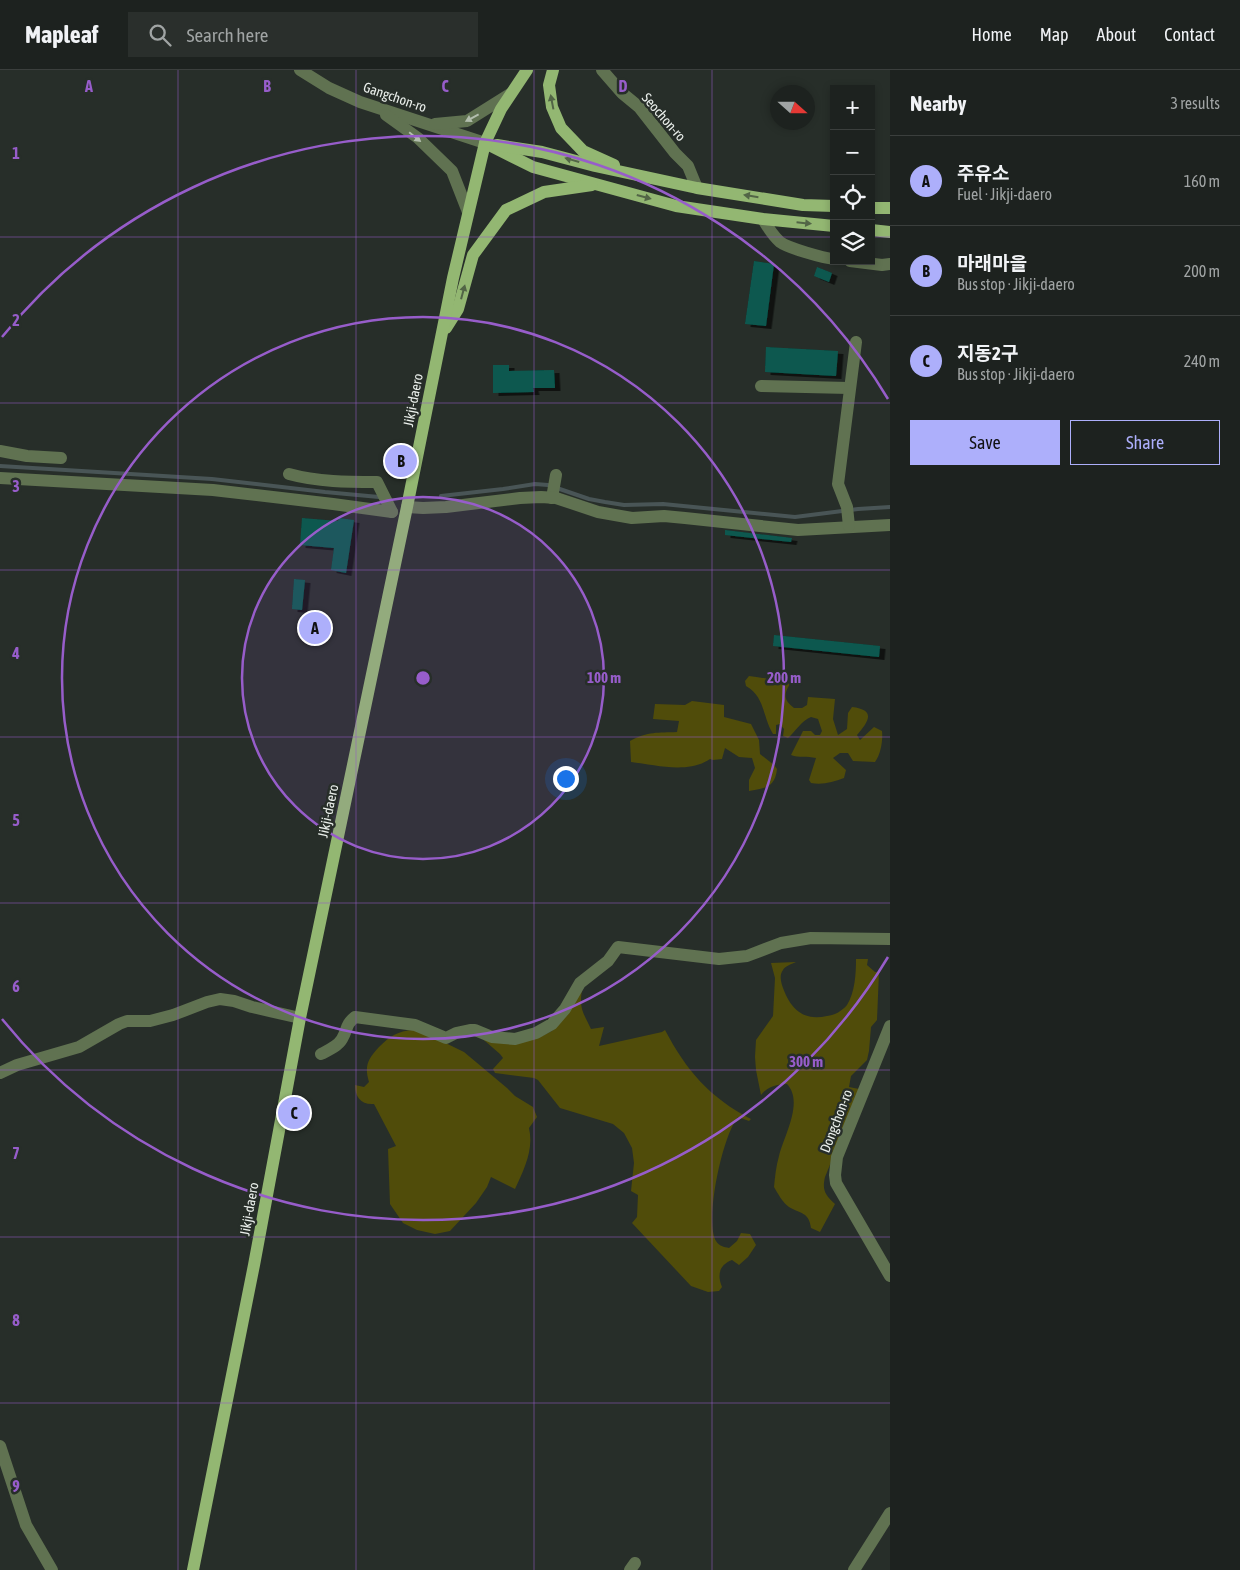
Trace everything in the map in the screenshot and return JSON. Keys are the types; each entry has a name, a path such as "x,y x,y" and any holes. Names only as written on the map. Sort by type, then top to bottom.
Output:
{"main road":[{"name":"Jikji-daero","path":"193,1570 254,1265 300,1018 468,212 485,143 501,109 527,70"},
{"path":"553,70 549,85 552,107 561,128 583,151 637,175"},
{"path":"485,143 542,152 697,188 803,205 830,206"},
{"path":"485,143 533,168 676,206 763,219 830,226"},
{"path":"441,335 458,309 473,255 506,210 544,192 597,184"},
{"path":"875,208 890,208"},
{"path":"875,230 890,232"}],"street":[{"name":"Gangchon-ro","path":"300,70 329,88 360,102 485,143"},
{"name":"Seochon-ro","path":"602,70 622,93 639,107 675,153 688,166 697,188"},
{"path":"428,125 468,121 510,94"},
{"path":"376,108 418,138 452,171 468,212"},
{"path":"763,219 769,231 781,243 830,259"},
{"path":"875,264 890,264"},
{"path":"849,526 847,506 838,484 856,342"},
{"path":"761,386 850,388"},
{"path":"0,451 27,456 61,458"},
{"path":"0,478 213,490 392,512 377,482 308,479 289,474"},
{"path":"552,498 556,475"},
{"path":"407,507 438,507 520,498 552,498 598,512 632,518 664,516 798,530 890,525"},
{"path":"321,1054 339,1043 349,1022 356,1017 415,1025 446,1038 456,1033 470,1030 475,1030 492,1037 515,1038 528,1036 552,1024 565,1010 580,983 608,961 618,947 719,959 748,956 781,944 811,938 890,939"},
{"path":"0,1073 17,1065 78,1046 127,1021 150,1020 173,1015 220,999 300,1018"},
{"name":"Dongchon-ro","path":"890,1026 837,1157 835,1175 840,1193 854,1212 890,1276"},
{"path":"0,1446 26,1525 52,1570"},
{"path":"854,1570 890,1513"}],"shaded area":[{"path":"749,676 774,680 789,679 790,684 786,691 786,697 794,708 802,708 807,705 808,697 835,699 833,719 838,735 847,729 848,713 852,707 865,711 868,717 857,735 860,740 874,727 882,731 881,747 875,762 853,761 848,753 840,753 833,758 846,770 844,778 828,783 811,783 809,780 816,758 791,755 803,731 811,731 815,735 820,735 822,731 818,719 811,717 807,719 788,738 783,736 784,729 780,724 776,725 776,734 773,734 757,695 746,686 745,681"},
{"path":"692,701 724,705 724,717 751,724 759,740 760,754 777,769 771,784 764,788 749,791 749,780 755,768 752,758 739,757 725,748 722,759 710,759 692,766 672,767 631,762 630,741 648,734 677,732 679,721 653,719 655,704 685,705"},
{"path":"856,959 868,959 867,965 875,972 879,972 877,1020 871,1027 867,1060 851,1076 849,1087 859,1089 859,1094 825,1177 825,1192 835,1204 820,1232 811,1228 804,1214 787,1205 774,1187 778,1160 791,1119 794,1100 792,1091 787,1084 773,1086 761,1095 756,1070 756,1040 773,1016 775,978 771,963 796,962 785,967 781,974 786,996 799,1012 812,1017 819,1017 836,1014 847,1005 853,989"},
{"path":"582,990 581,1006 591,1029 604,1027 599,1046 665,1030 682,1058 700,1082 723,1102 751,1119 749,1121 738,1117 732,1126 721,1158 712,1215 713,1230 716,1241 720,1245 729,1248 737,1241 741,1233 750,1234 756,1245 748,1257 739,1265 732,1260 724,1265 720,1271 722,1287 719,1291 708,1292 691,1286 632,1223 637,1217 638,1195 631,1191 634,1163 632,1148 624,1133 613,1124 560,1108 538,1080 534,1078 495,1073 493,1069 503,1058 478,1035 542,1036 552,1031"},
{"path":"413,1030 425,1033 464,1052 515,1096 533,1107 537,1117 529,1128 529,1152 525,1167 515,1189 491,1177 487,1187 476,1203 450,1231 435,1234 417,1230 403,1223 390,1204 388,1149 396,1146 374,1104 362,1102 355,1089 355,1085 364,1087 369,1082 368,1063 379,1047 394,1035"}],"building":[{"path":"754,261 774,264 766,326 745,324"},
{"path":"817,267 832,273 829,282 814,276"},
{"path":"766,347 838,351 836,376 765,372"},
{"path":"493,365 509,365 509,371 554,370 555,388 533,388 534,392 493,393"},
{"path":"302,518 338,521 339,518 354,520 346,573 331,570 334,548 300,545"},
{"path":"725,530 792,538 791,542 725,535"},
{"path":"294,579 305,580 302,610 292,609"},
{"path":"774,635 880,646 879,657 773,646"}],"waterway":[{"path":"0,466 212,479 379,497"},
{"path":"441,496 535,484 548,485 589,499 624,505 663,504 795,517 890,507"}],"place":[{"name":"마래마을","path":"401,461"},
{"name":"주유소","path":"315,628"},
{"name":"지동2구","path":"294,1113"}]}
